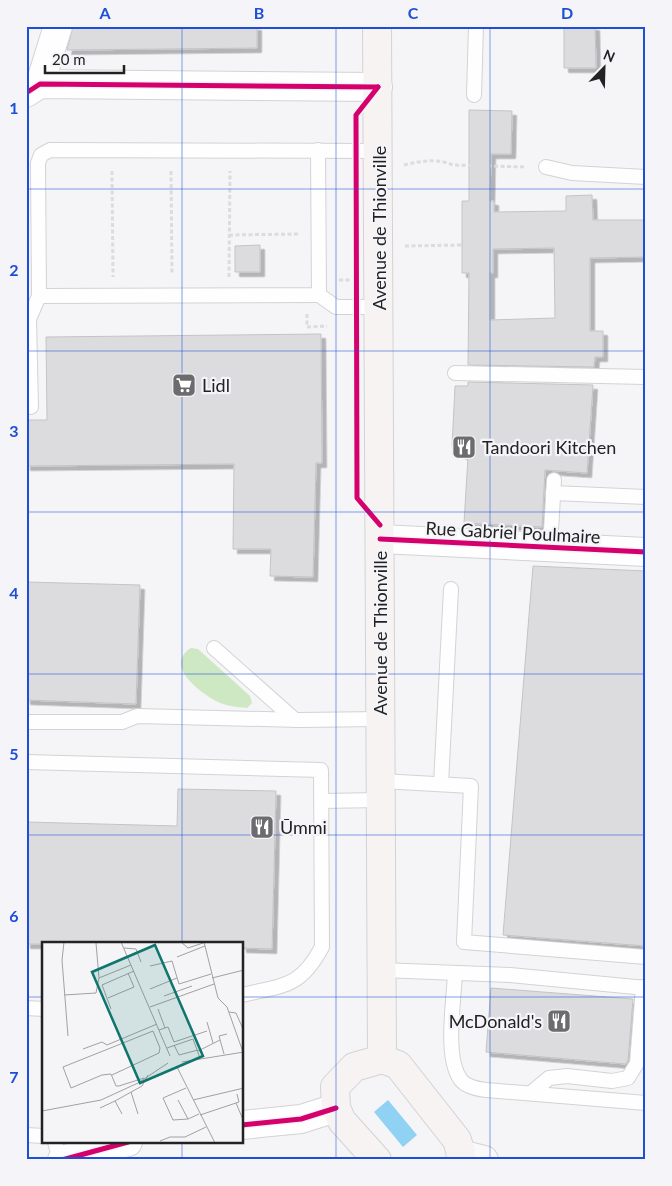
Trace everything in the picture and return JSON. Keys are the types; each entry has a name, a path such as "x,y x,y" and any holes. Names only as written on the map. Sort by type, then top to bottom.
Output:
{"main road":[{"name":"Avenue de Thionville","path":"377,26 382,1059"},
{"path":"377,1160 342,1121 336,1108 335,1087 354,1067 382,1059 398,1065 469,1158"}],"street":[{"path":"58,26 33,88 378,88"},
{"name":"Rue Gabriel Poulmaire","path":"380,539 646,552"},
{"path":"244,1125 301,1118 336,1108"},
{"path":"61,1160 115,1149"}],"lane":[{"path":"474,95 476,26"},
{"path":"30,407 29,319 39,296 38,164 41,155 50,150 318,150 378,158"},
{"path":"318,150 319,295"},
{"path":"546,167 572,173 646,177"},
{"path":"39,296 319,295 336,307 379,307"},
{"path":"455,373 646,377"},
{"path":"550,547 553,486 646,497"},
{"path":"441,784 451,589"},
{"path":"214,648 296,720"},
{"path":"26,722 122,722 137,716 296,720 380,719"},
{"path":"26,762 320,770 322,801 322,948 311,968 290,984 244,995"},
{"path":"322,801 381,791 441,784 471,786 464,942 646,957"},
{"path":"381,970 510,975 644,988 638,1063 628,1078 612,1081 566,1076 550,1078 531,1093"},
{"path":"455,973 452,1060 461,1081 472,1088 486,1090 646,1103"},
{"path":"26,1008 42,1009"},
{"path":"26,1135 42,1136"},
{"path":"56,1144 61,1160"}],"path":[{"path":"112,150 114,296"},
{"path":"171,150 172,295"},
{"path":"229,280 231,220 230,150"},
{"path":"378,158 402,165 430,160 444,161 453,166 546,167"},
{"path":"229,235 306,234"},
{"path":"410,246 462,245"}],"green space":[{"path":"191,648 198,649 250,696 252,703 247,708 223,704 209,697 193,684 182,670 181,662 184,655"}],"water":[{"path":"388,1100 417,1135 403,1147 374,1112"}],"building":[{"path":"73,26 257,26 257,48 67,50"},
{"path":"564,26 595,26 596,68 564,68"},
{"path":"469,110 512,111 511,154 491,154 490,201 494,201 494,212 566,211 566,196 592,195 593,220 646,220 646,257 590,258 590,331 603,331 603,357 595,357 594,367 468,365 469,273 462,273 462,201 469,201","holes":["554,248 555,318 490,320 490,273 493,273 493,249"]},
{"path":"260,245 260,272 235,272 235,246"},
{"name":"Lidl","path":"321,334 322,463 316,463 313,577 270,576 271,549 233,549 234,464 26,466 26,420 47,420 46,337"},
{"path":"468,382 593,385 587,473 545,470 542,527 464,523 468,457 458,453 452,446 455,386 468,386"},
{"path":"533,566 646,571 646,946 503,935"},
{"path":"26,582 140,585 136,704 26,700"},
{"path":"178,789 276,791 272,949 244,948 244,942 42,942 42,944 26,944 26,822 177,826"},
{"path":"491,988 633,999 628,1060 626,1064 486,1052"}],"cycle path":[{"path":"26,93 40,84 378,87"},
{"path":"378,87 356,115 357,498 380,525"},
{"path":"380,539 646,552"},
{"path":"244,1125 301,1119 336,1108"},
{"path":"62,1160 121,1144"}],"place":[{"name":"Lidl","path":"184,385"},
{"name":"Tandoori Kitchen","path":"464,447"},
{"name":"Ūmmi","path":"262,827"},
{"name":"McDonald's","path":"559,1021"}]}
